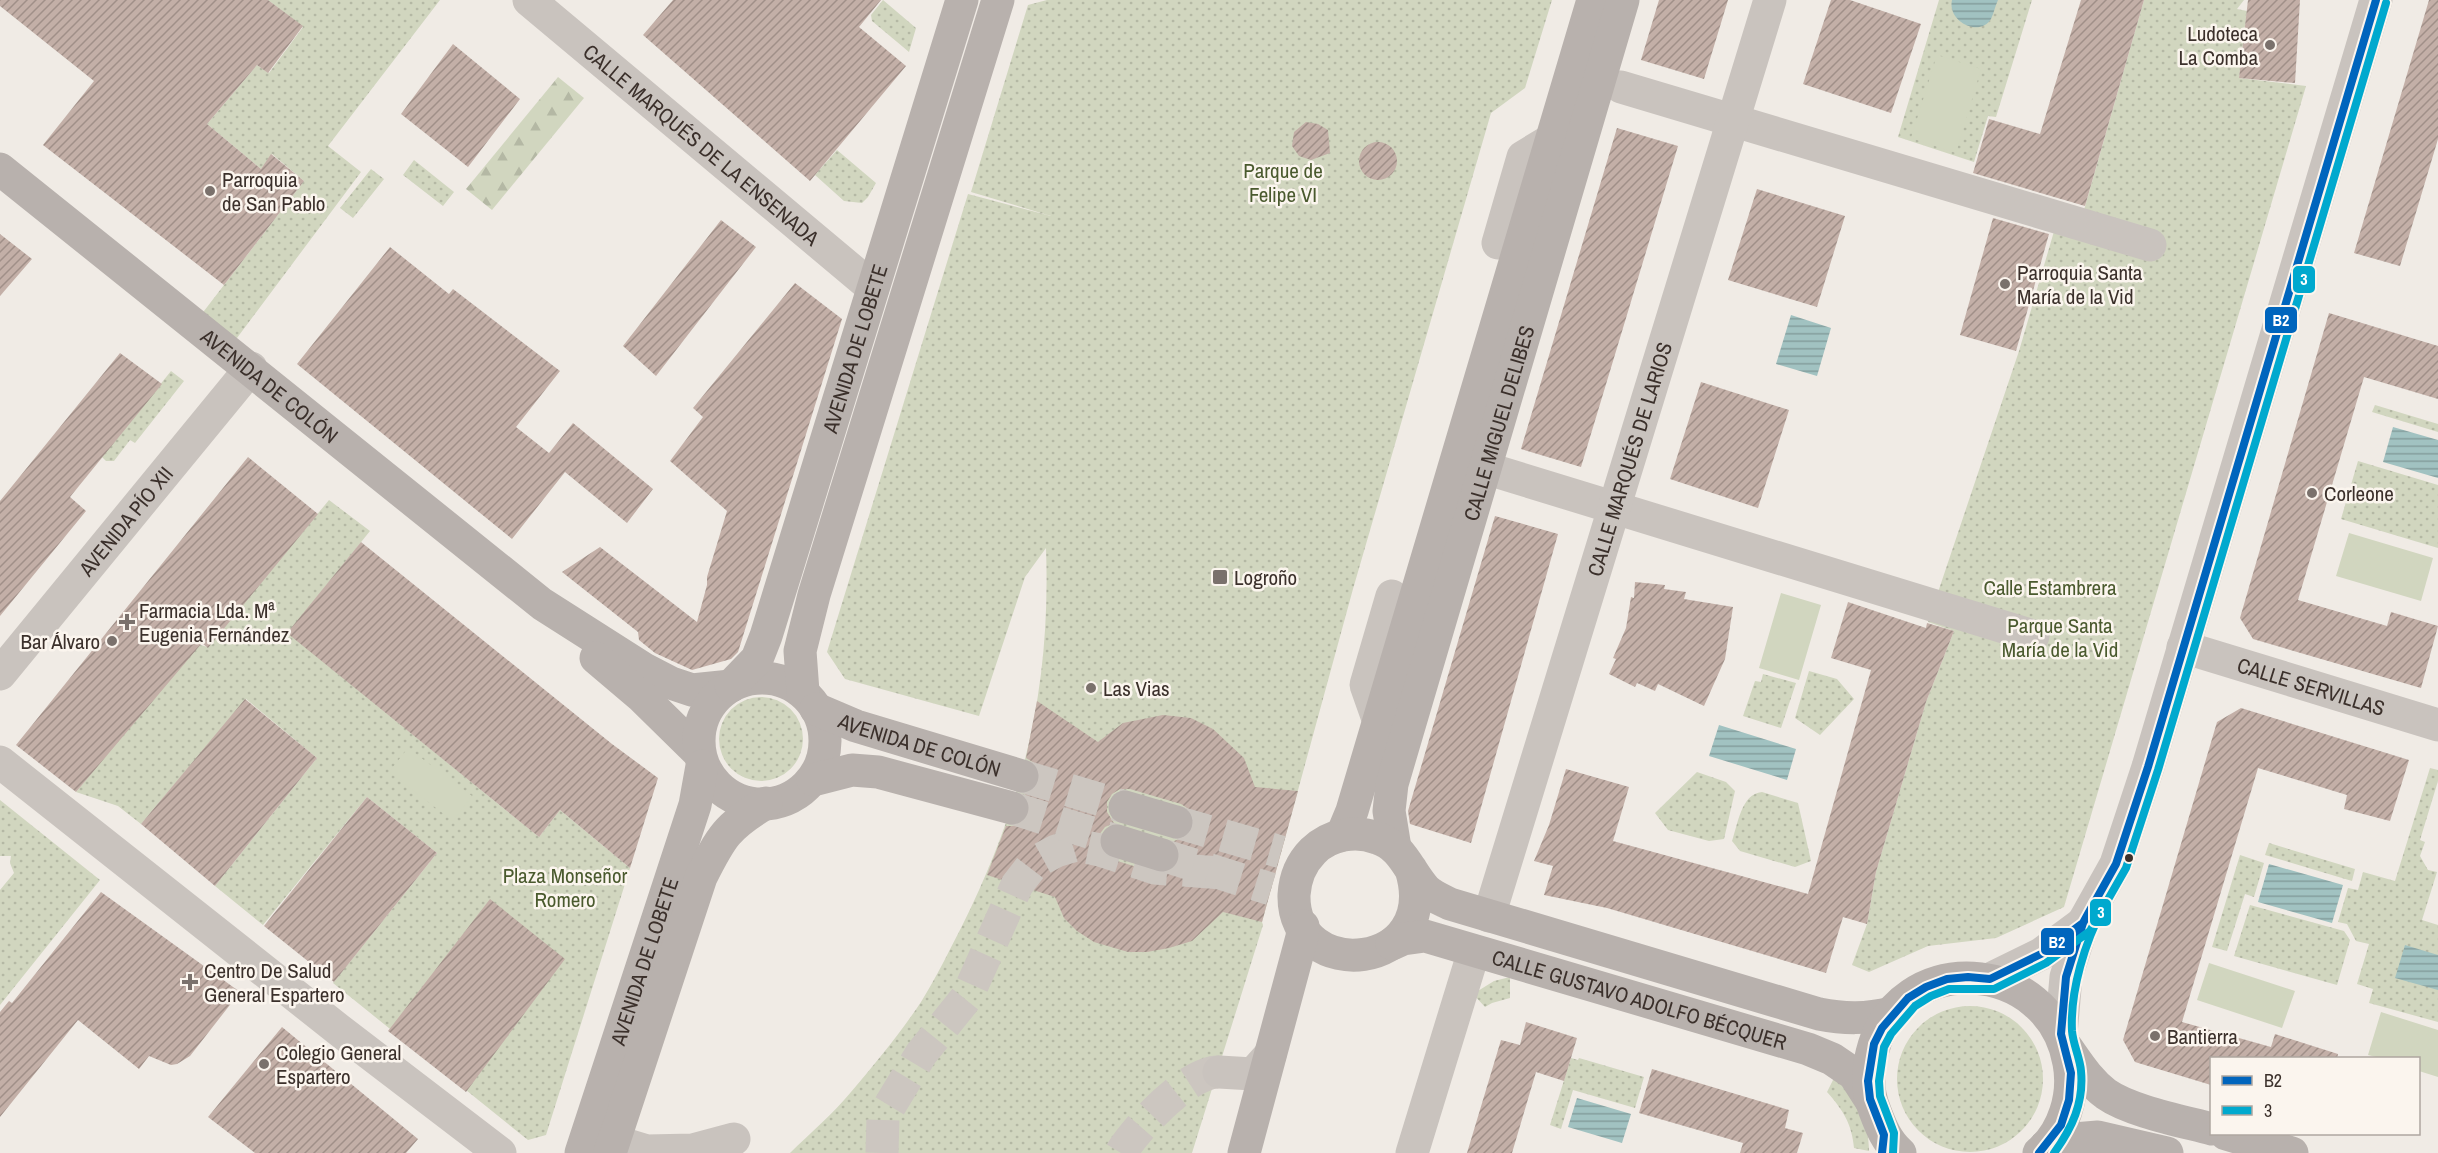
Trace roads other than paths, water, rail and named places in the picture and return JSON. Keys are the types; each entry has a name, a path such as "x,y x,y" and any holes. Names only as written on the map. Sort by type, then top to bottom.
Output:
{"main road":[{"name":"AVENIDA DE LOBETE","path":"731,686 757,659 766,636 962,0"},
{"name":"AVENIDA DE LOBETE","path":"810,700 800,651 814,595 998,0"},
{"name":"CALLE MIGUEL DELIBES","path":"1335,837 1352,811 1593,0"},
{"name":"CALLE MIGUEL DELIBES","path":"1403,859 1389,811 1392,784 1623,0"},
{"name":"AVENIDA DE COLÓN","path":"0,168 542,603 644,669 671,683 692,690 731,686"},
{"name":"AVENIDA DE COLÓN","path":"542,603 588,651 642,698 699,758"},
{"path":"763,677 790,683 810,700 824,724 825,747 821,768 813,780 793,795 766,803 746,801 727,794 711,780 699,758 698,726 715,696 731,686 763,677"},
{"name":"AVENIDA DE COLÓN","path":"810,700 867,729 1022,776"},
{"name":"AVENIDA DE LOBETE","path":"581,1153 694,805 699,758"},
{"name":"AVENIDA DE COLÓN","path":"813,780 852,770 878,772 1012,808"},
{"name":"AVENIDA DE LOBETE","path":"612,1147 701,877 719,842 740,818 766,803"},
{"path":"1125,807 1176,822"},
{"name":"CALLE GUSTAVO ADOLFO BÉCQUER","path":"1335,837 1361,834 1379,838 1403,859 1427,891 1438,898 1489,916 1819,1014 1844,1019 1867,1018 1892,1013"},
{"path":"1281,852 1305,850 1335,837"},
{"path":"1244,1153 1304,938 1294,903 1298,873 1310,854 1335,837"},
{"path":"1117,841 1162,855"},
{"name":"CALLE GUSTAVO ADOLFO BÉCQUER","path":"1392,944 1408,927 1414,914 1416,891 1403,859"},
{"path":"1271,889 1287,900 1304,938"},
{"name":"CALLE GUSTAVO ADOLFO BÉCQUER","path":"1304,938 1342,956 1357,957 1372,954 1403,939 1425,936 1809,1049 1832,1059 1854,1074 1870,1099"},
{"path":"1889,1147 1870,1099 1869,1071 1874,1044 1892,1013 1908,998 1926,987 1947,980 1968,977 1990,979 2008,984 2032,998 2052,1018 2087,1076 2107,1095 2134,1107 2210,1129"},
{"path":"2042,1150 2061,1125 2069,1100 2071,1073 2064,1040"},
{"path":"2229,1135 2292,1153"},
{"path":"2042,1150 2074,1139 2098,1137 2167,1153"}],"street":[{"name":"CALLE MARQUÉS DE LA ENSENADA","path":"529,0 873,288"},
{"name":"CALLE MARQUÉS DE LARIOS","path":"1489,916 1770,0"},
{"path":"2064,1040 2066,977 2083,923 2119,855 2151,756 2376,0"},
{"path":"1621,87 2150,245"},
{"path":"1498,243 1523,157 1551,140"},
{"name":"AVENIDA PÍO XII","path":"0,674 251,368"},
{"path":"1485,468 2033,636"},
{"path":"1378,719 1366,685 1392,596"},
{"name":"CALLE SERVILLAS","path":"2183,647 2438,725"},
{"path":"0,762 339,1030 500,1153"},
{"path":"0,783 110,874 465,1153"},
{"path":"1990,979 2041,954 2083,923"},
{"path":"1412,1153 1474,951"},
{"path":"1219,1071 1253,1074 1270,1055"},
{"path":"612,1147 647,1152 693,1150 734,1139"}],"water":[{"path":"1952,0 1998,0 1991,19 1979,27 1972,27 1965,25 1954,14"},
{"path":"1791,315 1831,328 1817,376 1776,364"},
{"path":"2393,427 2438,440 2438,478 2383,462"},
{"path":"1719,725 1796,749 1787,780 1709,756"},
{"path":"2269,864 2343,885 2332,923 2258,902"},
{"path":"2405,945 2438,955 2438,990 2395,978"},
{"path":"1577,1098 1631,1114 1622,1143 1568,1127"}],"tunnel":[{"path":"1022,776 1125,807"},
{"path":"1012,808 1117,841"},
{"path":"1176,822 1281,852"},
{"path":"882,1153 883,1117 921,1054 967,997 1017,885 1034,863 1056,851 1076,845 1100,850 1155,868 1221,873"},
{"path":"1162,855 1271,889"},
{"path":"1121,1153 1138,1130 1164,1103 1193,1081 1207,1074 1219,1072"}],"place":[{"name":"Ludoteca La Comba","path":"2270,45"},
{"name":"Parroquia de San Pablo","path":"210,191"},
{"name":"Parroquia Santa María de la Vid","path":"2005,284"},
{"name":"Corleone","path":"2312,493"},
{"name":"Logroño","path":"1220,577"},
{"name":"Farmacia Lda. Mª Eugenia Fernández","path":"127,622"},
{"name":"Bar Álvaro","path":"112,641"},
{"name":"Las Vias","path":"1091,688"},
{"name":"Centro De Salud General Espartero","path":"190,982"},
{"name":"Bantierra","path":"2155,1036"},
{"name":"Colegio General Espartero","path":"264,1064"}],"park label":[{"name":"Parque de Felipe VI","path":"1283,182"},
{"name":"Calle Estambrera","path":"2050,587"},
{"name":"Parque Santa María de la Vid","path":"2060,637"},
{"name":"Plaza Monseñor Romero","path":"565,887"}]}
